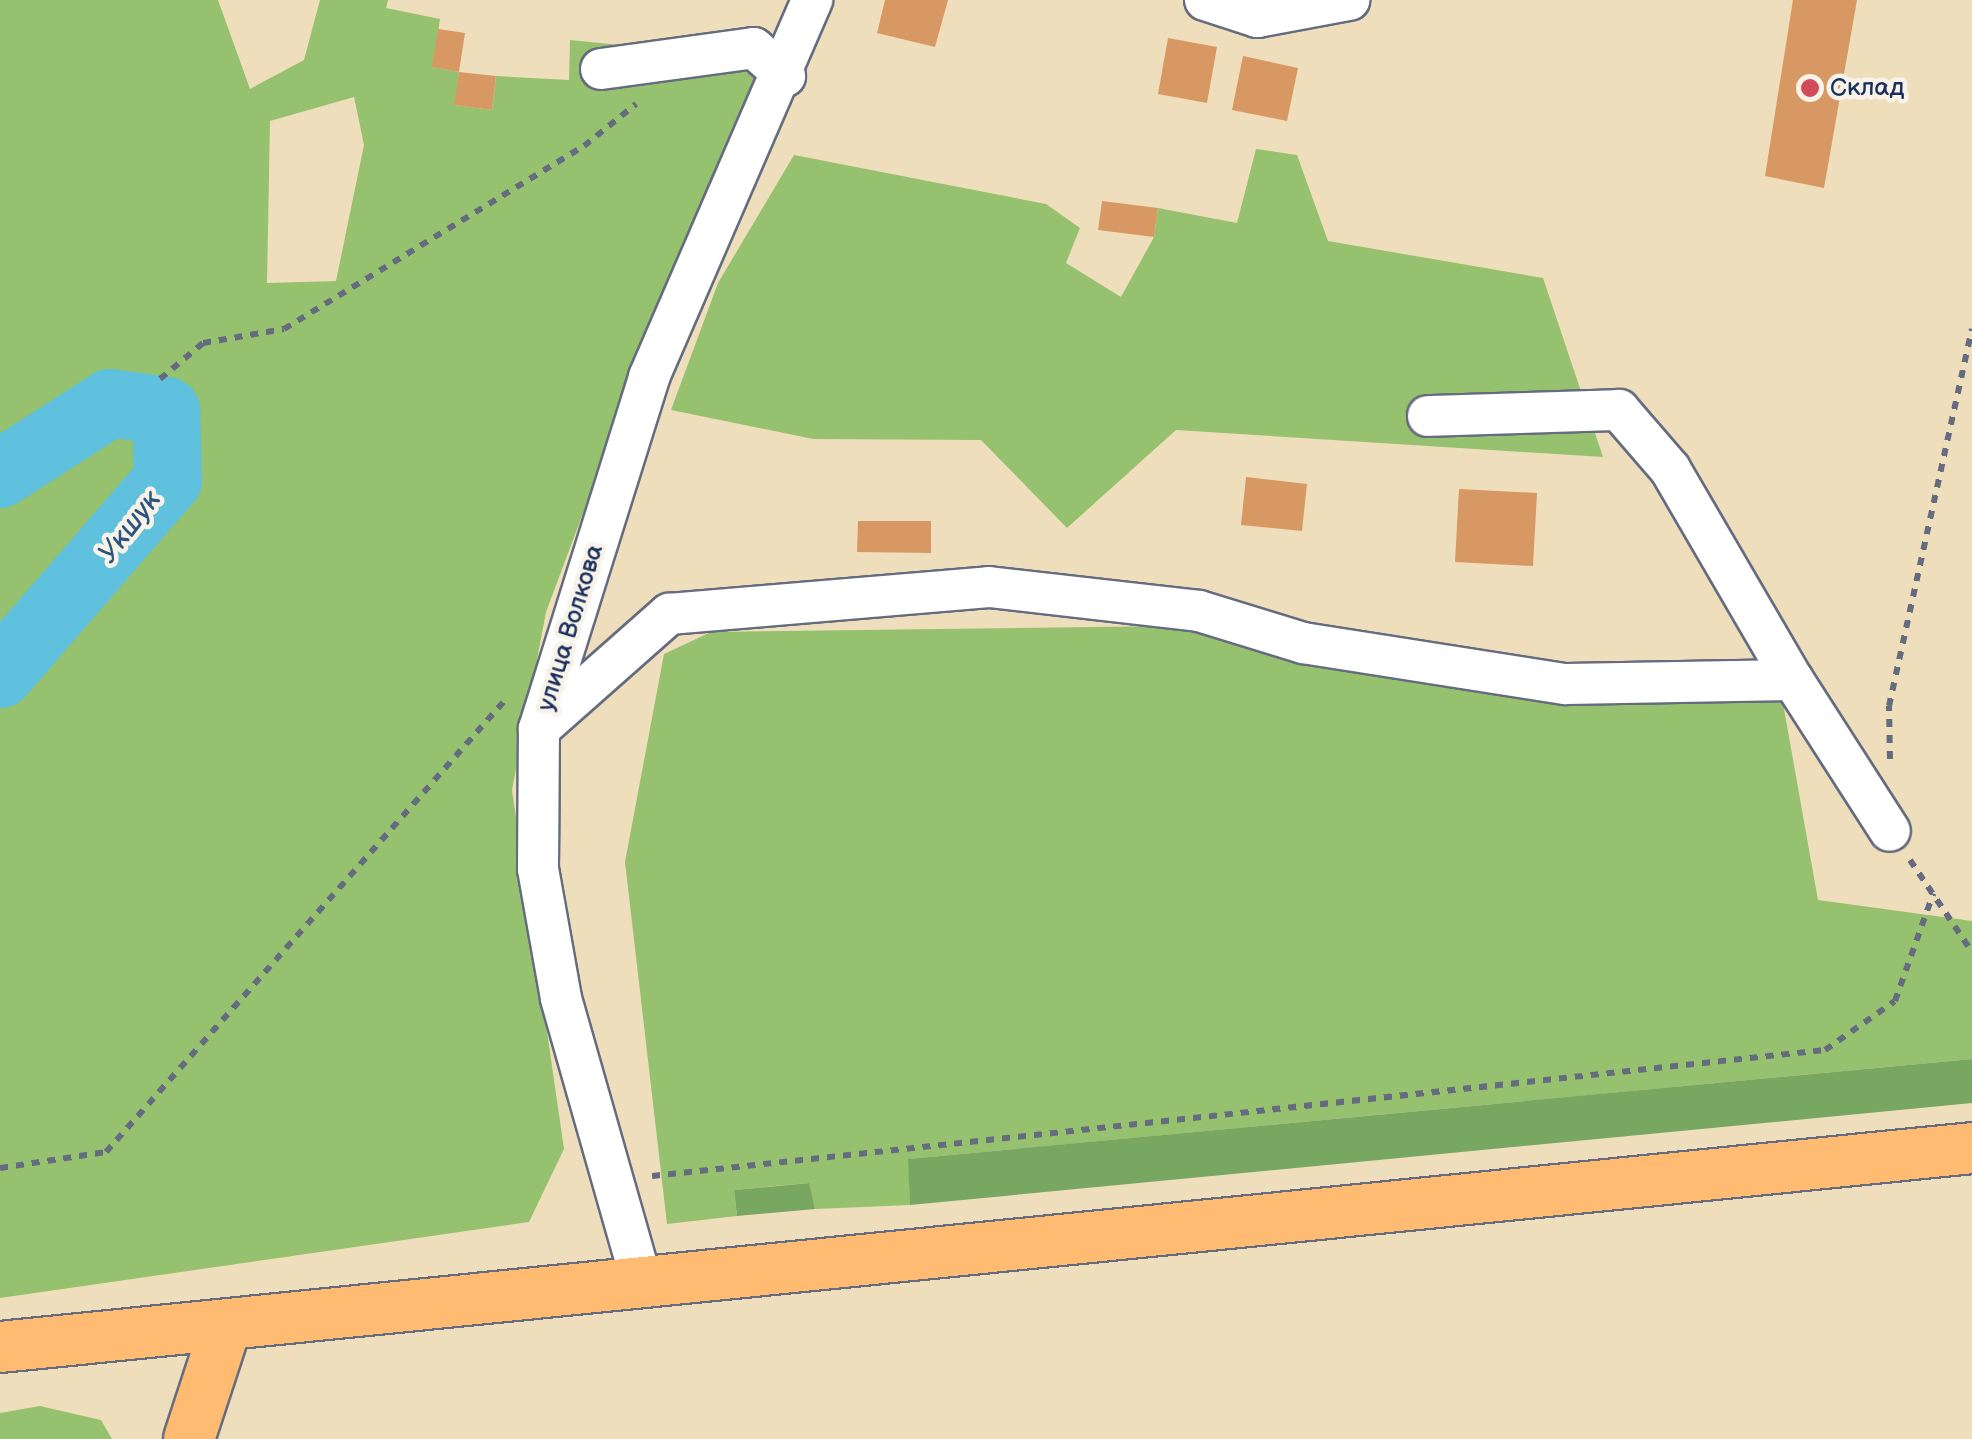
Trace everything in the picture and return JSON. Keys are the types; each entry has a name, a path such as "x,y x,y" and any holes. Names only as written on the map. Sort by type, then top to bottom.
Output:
{"main road":[{"path":"0,1347 1972,1148"},
{"path":"188,1439 226,1326"}],"street":[{"name":"улица Волкова","path":"642,1283 561,998 538,869 539,729 650,377 785,76 812,0"},
{"path":"1205,0 1257,16 1349,0"},
{"path":"601,68 754,48 785,76"},
{"path":"1428,416 1619,410 1670,470 1793,680 1890,831"},
{"path":"539,729 669,614 988,587 1199,611 1304,642 1566,684 1793,680"}],"path":[{"path":"160,379 204,343 284,329 584,146 695,56"},
{"path":"1972,329 1889,706 1890,831 1972,952"},
{"path":"0,1168 106,1152 469,732 564,648"},
{"path":"612,1180 1825,1050 1894,1001 1933,894"}],"green space":[{"path":"0,0 218,0 250,89 304,60 320,0 388,0 386,8 440,19 433,67 459,72 455,105 492,110 496,76 569,80 570,40 670,50 766,78 680,254 546,612 512,790 564,1149 529,1222 0,1298","holes":["354,97 364,145 336,281 267,283 270,121"]},
{"path":"1256,149 1297,155 1328,241 1543,278 1603,457 1176,430 1067,528 981,440 813,439 671,410 718,283 794,155 1046,204 1080,228 1066,263 1121,297 1154,237 1158,208 1237,223"},
{"path":"1175,626 1781,692 1818,900 1972,921 1972,1059 909,1159 910,1205 815,1209 808,1183 734,1190 737,1216 667,1224 625,862 664,654 711,632"},
{"path":"1972,1059 1972,1103 910,1205 908,1159"},
{"path":"809,1183 815,1209 737,1216 734,1190"},
{"path":"40,1406 101,1420 112,1439 0,1439 0,1413"}],"building":[{"path":"885,0 948,0 935,47 877,33"},
{"name":"Склад","path":"1793,0 1857,0 1824,188 1765,176"},
{"path":"438,29 465,33 459,72 432,67"},
{"path":"1168,38 1217,47 1207,103 1158,94"},
{"path":"1243,56 1298,68 1287,121 1232,110"},
{"path":"459,72 496,76 492,110 454,105"},
{"path":"1102,201 1158,208 1154,237 1098,230"},
{"path":"1246,477 1307,484 1302,531 1241,525"},
{"path":"1459,489 1537,493 1533,566 1455,562"},
{"path":"858,521 931,521 931,553 857,552"}],"waterway":[{"name":"Укшук","path":"0,474 110,403 166,411 168,480 0,674"}],"place":[{"name":"Склад","path":"1810,88"}]}
